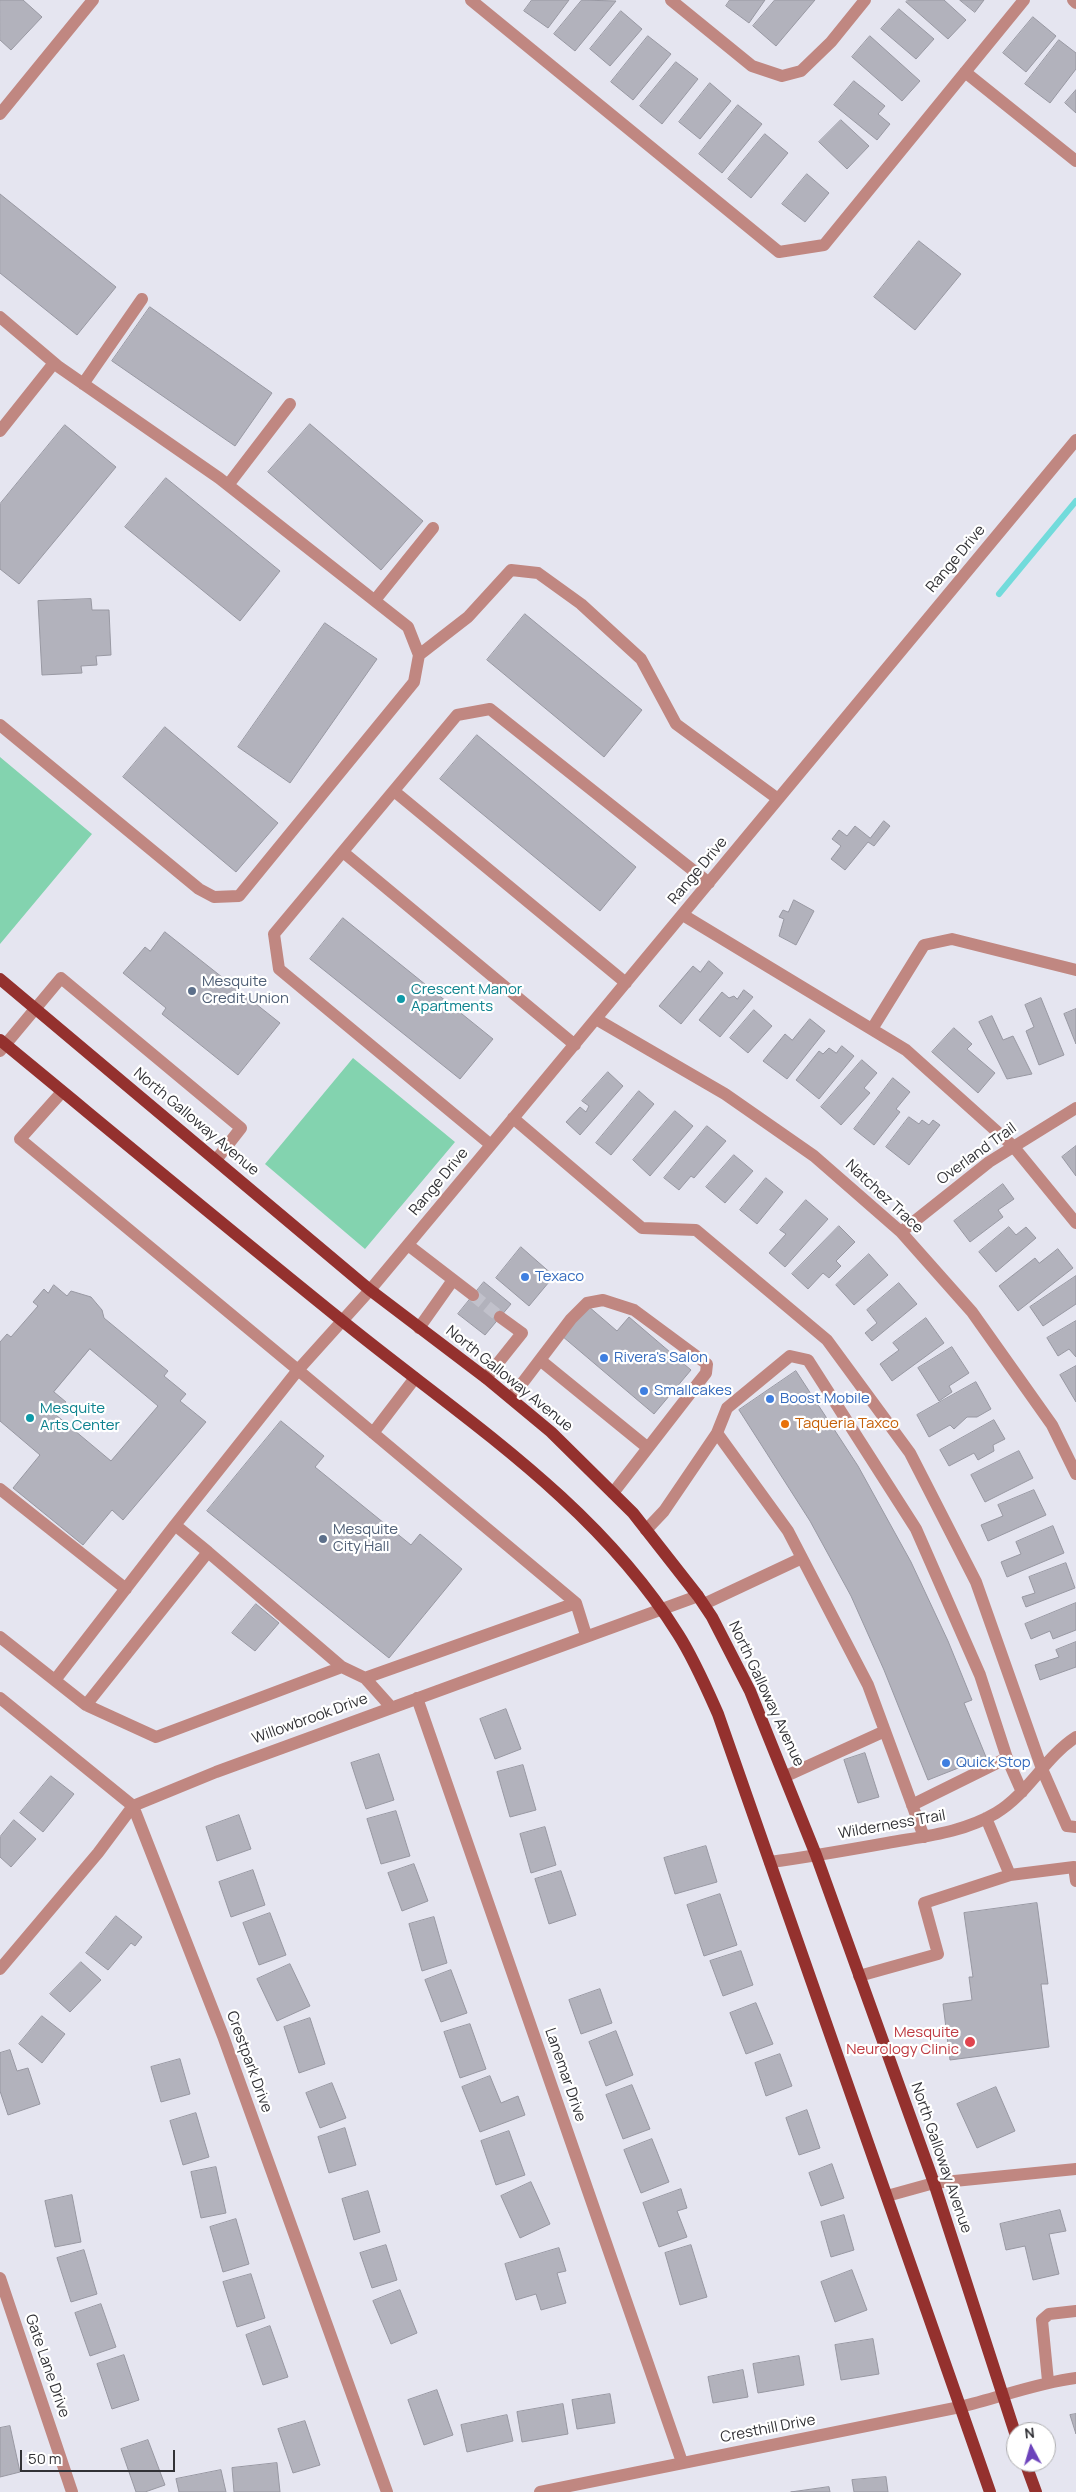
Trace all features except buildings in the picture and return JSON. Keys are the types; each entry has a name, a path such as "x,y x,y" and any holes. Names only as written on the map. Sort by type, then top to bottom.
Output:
{"main road":[{"name":"North Galloway Avenue","path":"0,978 370,1290 486,1378 552,1432 613,1493 646,1530 701,1600 750,1691 786,1776 816,1855 934,2183 1011,2422"},
{"path":"2,1045 342,1321 506,1449 591,1526 632,1572 661,1610 693,1660 718,1714 990,2492"},
{"path":"1029,2472 1036,2492"}],"street":[{"path":"471,0 779,252 824,245 1024,0"},
{"path":"671,0 752,66 782,76 801,71 831,42 865,0"},
{"path":"1073,0 1076,3"},
{"path":"0,114 90,1"},
{"path":"965,72 1076,161"},
{"path":"83,384 142,299"},
{"path":"0,317 54,363 228,485 375,600 408,627 419,655 414,682 239,896 214,897 199,889 0,725"},
{"path":"0,431 54,363"},
{"path":"228,485 290,404"},
{"name":"Range Drive","path":"55,1680 298,1370 370,1290 575,1045 1076,440"},
{"path":"375,600 433,528"},
{"path":"419,655 468,617 511,570 538,573 581,604 641,659 676,724 778,799"},
{"path":"491,1145 279,969 274,934 342,852 457,715 490,709 709,883"},
{"path":"394,790 626,983"},
{"path":"342,852 575,1045"},
{"path":"683,915 906,1050 1014,1146 1076,1223"},
{"path":"872,1029 924,946 952,939 1076,970"},
{"path":"2,1045 61,978 241,1128 216,1160"},
{"name":"Natchez Trace","path":"596,1019 725,1094 806,1150 902,1232 972,1312 1052,1425 1076,1474"},
{"path":"62,1092 20,1139 576,1603 586,1635"},
{"name":"Overland Trail","path":"902,1232 989,1162 1076,1108"},
{"path":"513,1118 642,1228 696,1230 827,1340 910,1453 976,1582 1042,1769 1067,1826 1076,1827"},
{"path":"408,1244 474,1295"},
{"path":"419,1328 453,1280"},
{"path":"510,1398 571,1319 587,1303 603,1300 634,1310 707,1364 706,1373 613,1493"},
{"path":"486,1378 522,1333 500,1317"},
{"path":"646,1530 664,1511 717,1433 727,1408 790,1356 808,1360 916,1529 980,1675 1008,1758 1022,1792"},
{"path":"540,1360 648,1448"},
{"path":"373,1433 415,1378"},
{"path":"717,1433 788,1531 868,1685 924,1837"},
{"path":"0,1489 126,1589"},
{"path":"175,1525 342,1666 365,1678 391,1707"},
{"path":"86,1705 208,1552"},
{"name":"Willowbrook Drive","path":"133,1806 216,1772 586,1635 661,1610 701,1600 802,1558"},
{"path":"365,1678 576,1603"},
{"path":"0,1637 86,1705 156,1737 342,1666"},
{"name":"Crestpark Drive","path":"0,1698 133,1806 223,2036 387,2492"},
{"name":"Lanemar Drive","path":"417,1698 682,2462"},
{"path":"786,1776 885,1731"},
{"name":"Wilderness Trail","path":"770,1862 945,1834 986,1818 997,1812 1022,1792 1042,1769 1076,1737"},
{"path":"912,1805 1008,1758"},
{"path":"0,1969 98,1853 133,1806"},
{"path":"986,1818 1010,1875"},
{"path":"859,1976 938,1954 924,1903 1010,1875 1074,1867 1076,1881"},
{"path":"887,2196 934,2183 1076,2169"},
{"name":"Gate Lane Drive","path":"0,2278 72,2492"},
{"path":"1048,2381 1042,2320 1049,2314 1076,2311"},
{"name":"Cresthill Drive","path":"540,2492 960,2407 1002,2397 1048,2381 1076,2378"}],"green space":[{"path":"0,757 92,834 0,944"},
{"path":"353,1058 455,1142 365,1249 265,1164"}],"waterway":[{"path":"999,594 1076,501"}],"tunnel":[{"path":"473,1295 500,1317"}],"place":[{"name":"Mesquite Credit Union","path":"192,991"},
{"name":"Crescent Manor Apartments","path":"401,999"},
{"name":"Texaco","path":"525,1277"},
{"name":"Rivera's Salon","path":"604,1358"},
{"name":"Smallcakes","path":"644,1391"},
{"name":"Boost Mobile","path":"770,1399"},
{"name":"Mesquite Arts Center","path":"30,1418"},
{"name":"Taqueria Taxco","path":"785,1424"},
{"name":"Mesquite City Hall","path":"323,1539"},
{"name":"Quick Stop","path":"946,1763"},
{"name":"Mesquite Neurology Clinic","path":"970,2042"}]}
